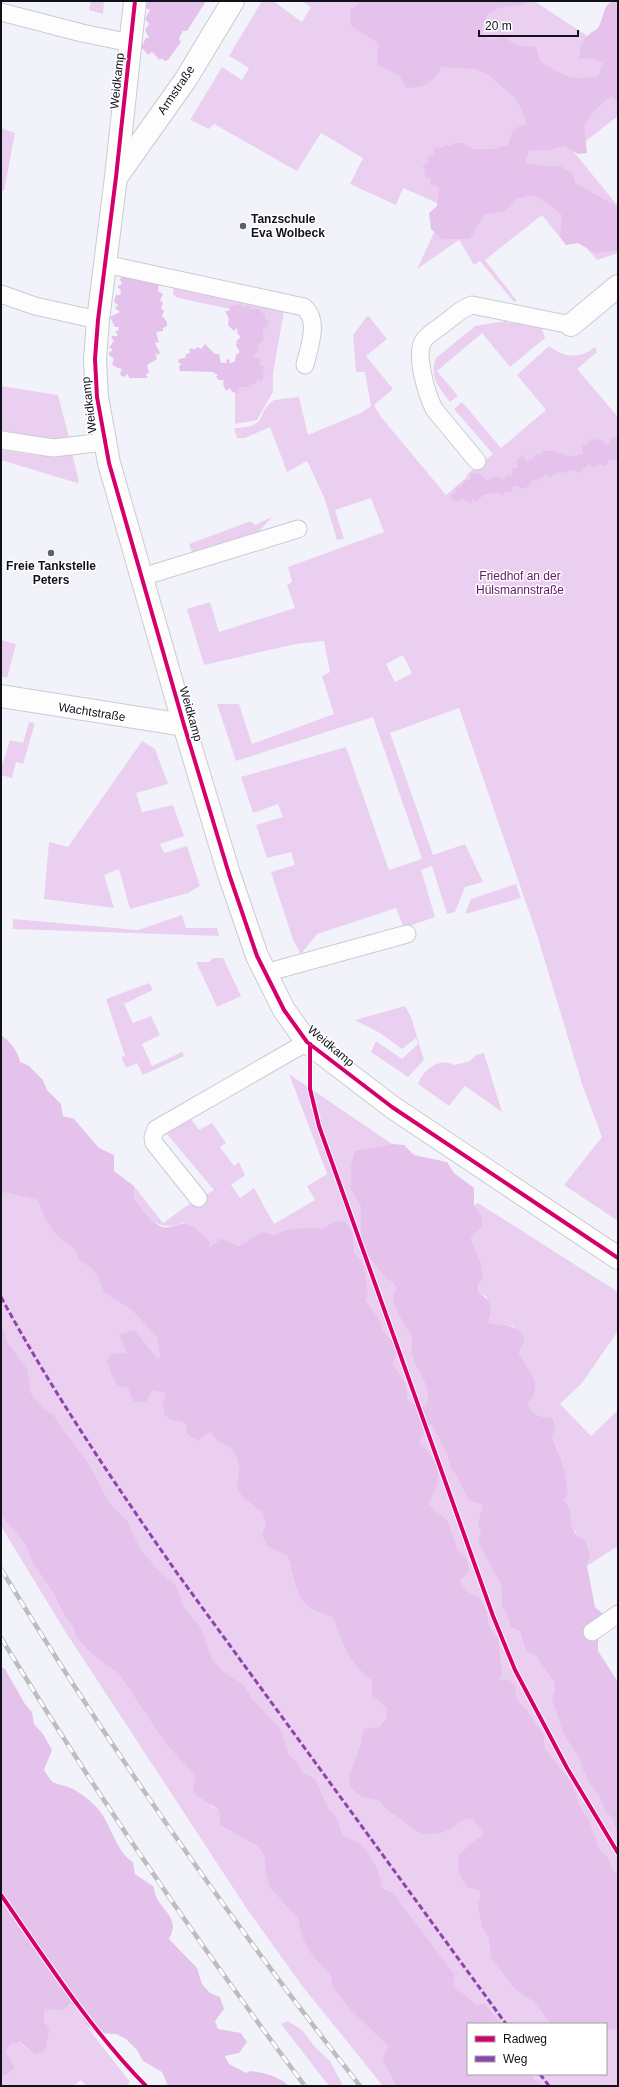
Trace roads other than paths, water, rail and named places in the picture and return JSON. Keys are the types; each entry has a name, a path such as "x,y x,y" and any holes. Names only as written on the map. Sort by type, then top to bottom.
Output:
{"street":[{"name":"Weidkamp","path":"135,1 116,178 98,320 96,382 104,442 184,725 240,907 265,973 290,1020 307,1042 392,1107 618,1258"},
{"name":"Armstraße","path":"116,178 186,79 233,1"},
{"path":"571,325 618,286"},
{"name":"Wachtstraße","path":"1,696 184,725"}],"lane":[{"path":"1,12 97,37 131,43"},
{"path":"105,264 304,307 309,312 312,319 311,337 305,365"},
{"path":"1,294 35,306 98,320"},
{"path":"477,461 434,409 430,401 424,382 421,352 421,346 424,340 461,311 472,305 571,325"},
{"path":"1,440 53,448 104,442"},
{"path":"142,577 298,529"},
{"path":"265,973 407,934"},
{"path":"198,1198 154,1142 153,1137 156,1129 307,1042"},
{"path":"592,1632 618,1614"}],"railway":[{"path":"1,1569 42,1636 128,1768 173,1833 264,1960 360,2086"},
{"path":"1,1638 73,1753 147,1865 264,2031 305,2086"}],"place":[{"name":"Tanzschule Eva Wolbeck","path":"243,226"},
{"name":"Freie Tankstelle Peters","path":"51,553"}],"park label":[{"name":"Friedhof an der Hülsmannstraße","path":"520,583"}]}
